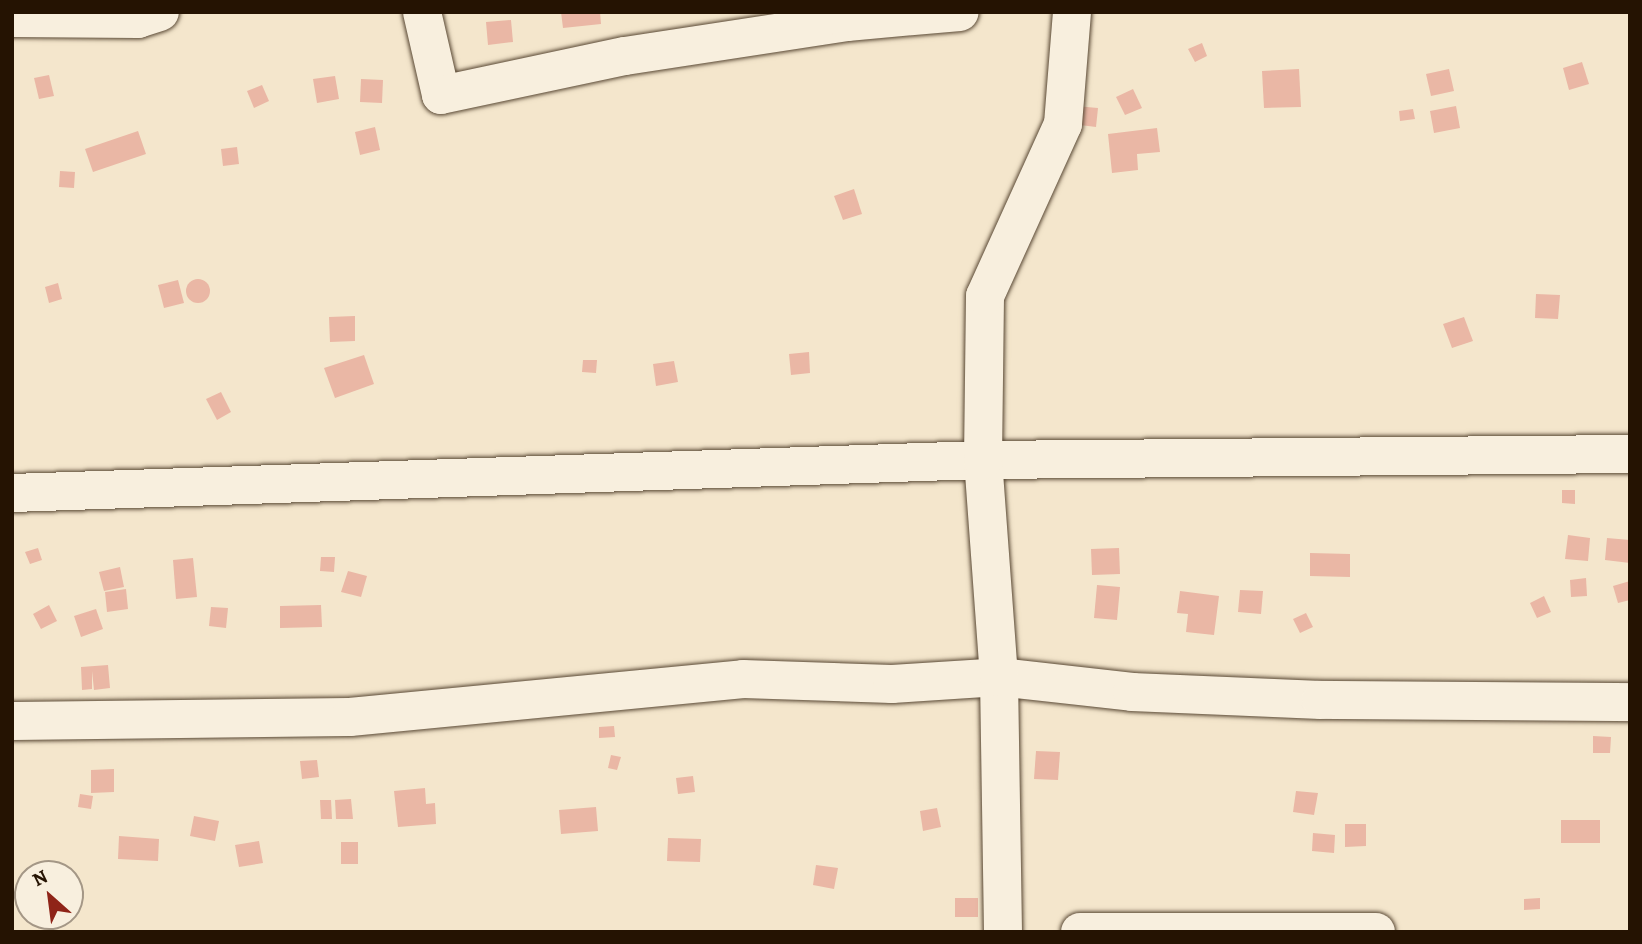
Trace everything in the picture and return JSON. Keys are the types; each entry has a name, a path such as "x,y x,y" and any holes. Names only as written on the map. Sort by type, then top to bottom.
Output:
{"street":[{"path":"422,12 441,95 638,54 847,22 960,12"},
{"path":"1003,932 999,677 983,460 985,296 1063,124 1072,12"},
{"path":"12,18 144,14"},
{"path":"12,493 983,460 1630,454"},
{"path":"12,721 350,717 743,679 892,684 999,677 1132,692 1240,697 1630,702"},
{"path":"1080,932 1376,932"}],"building":[{"path":"561,12 600,12 601,24 563,28"},
{"path":"511,20 513,42 488,45 486,22"},
{"path":"1202,43 1207,56 1195,62 1188,49"},
{"path":"1582,62 1589,84 1569,90 1563,68"},
{"path":"1299,69 1301,107 1264,108 1262,71"},
{"path":"1449,69 1454,91 1431,96 1426,74"},
{"path":"49,75 54,96 39,99 34,78"},
{"path":"335,76 339,99 317,103 313,79"},
{"path":"361,79 383,80 382,103 360,102"},
{"path":"262,85 269,101 254,108 247,91"},
{"path":"1133,89 1142,108 1125,115 1116,97"},
{"path":"1075,106 1098,108 1096,127 1072,124"},
{"path":"1456,106 1460,128 1434,133 1430,111"},
{"path":"1413,109 1415,119 1400,121 1399,111"},
{"path":"375,127 380,150 360,155 355,132"},
{"path":"1157,128 1160,152 1137,154 1138,170 1112,173 1108,134"},
{"path":"138,131 146,154 93,172 85,149"},
{"path":"237,147 239,164 223,166 221,149"},
{"path":"60,171 75,172 74,188 59,187"},
{"path":"854,189 862,214 843,220 834,196"},
{"path":"198,279 207,282 210,291 207,300 198,303 189,300 186,291 189,282"},
{"path":"178,280 184,303 164,308 158,285"},
{"path":"58,283 62,299 49,303 45,287"},
{"path":"1536,294 1560,295 1558,319 1535,318"},
{"path":"355,316 355,341 330,342 329,317"},
{"path":"1464,317 1473,341 1452,348 1443,324"},
{"path":"809,352 810,373 791,375 789,354"},
{"path":"364,355 374,384 335,398 324,368"},
{"path":"583,360 597,360 596,373 582,372"},
{"path":"674,361 678,382 656,386 653,364"},
{"path":"221,392 231,412 217,420 206,399"},
{"path":"1562,490 1575,490 1575,504 1562,503"},
{"path":"1568,535 1590,538 1588,561 1565,559"},
{"path":"1607,538 1630,540 1630,563 1605,560"},
{"path":"38,548 42,560 30,564 25,552"},
{"path":"1119,548 1120,574 1092,575 1091,549"},
{"path":"1310,553 1350,554 1350,577 1310,576"},
{"path":"321,557 335,557 334,572 320,571"},
{"path":"193,558 197,597 176,599 173,560"},
{"path":"120,567 124,587 104,591 99,572"},
{"path":"348,571 367,576 361,597 341,592"},
{"path":"1586,578 1587,596 1571,597 1570,580"},
{"path":"1630,581 1630,600 1618,603 1613,586"},
{"path":"1097,585 1120,587 1117,620 1094,618"},
{"path":"126,589 128,609 107,612 105,592"},
{"path":"1240,590 1263,591 1261,614 1238,612"},
{"path":"1180,591 1219,596 1214,635 1186,632 1188,614 1177,613"},
{"path":"1544,596 1551,612 1537,618 1530,603"},
{"path":"49,605 57,621 41,629 33,614"},
{"path":"321,605 322,627 280,628 280,606"},
{"path":"211,607 228,608 226,628 209,626"},
{"path":"96,609 103,629 81,637 74,616"},
{"path":"1306,613 1313,627 1300,633 1293,619"},
{"path":"108,665 110,688 94,690 92,671 92,689 82,690 81,667"},
{"path":"614,726 615,737 599,738 599,727"},
{"path":"1593,736 1611,737 1610,753 1593,753"},
{"path":"1036,751 1060,752 1058,780 1034,779"},
{"path":"611,755 621,757 617,770 608,768"},
{"path":"317,760 319,777 302,779 300,761"},
{"path":"114,769 114,792 91,793 91,770"},
{"path":"693,776 695,792 678,794 676,778"},
{"path":"425,788 426,804 435,803 436,824 398,827 394,791"},
{"path":"1296,791 1318,793 1314,815 1293,812"},
{"path":"80,794 93,796 91,809 78,807"},
{"path":"351,799 353,819 336,819 335,800"},
{"path":"320,800 331,800 332,819 321,819"},
{"path":"596,807 598,831 561,834 559,810"},
{"path":"937,808 941,827 923,831 920,811"},
{"path":"194,816 219,821 215,841 190,836"},
{"path":"1561,820 1600,820 1600,843 1561,843"},
{"path":"1345,824 1366,824 1366,846 1345,847"},
{"path":"1313,833 1335,835 1334,853 1312,851"},
{"path":"119,836 159,839 158,861 118,859"},
{"path":"668,838 701,839 700,862 667,861"},
{"path":"259,841 263,863 239,867 235,845"},
{"path":"341,842 358,842 358,864 341,864"},
{"path":"816,865 838,868 834,889 813,885"},
{"path":"955,898 978,898 978,917 955,917"},
{"path":"1540,898 1540,909 1524,910 1524,899"}]}
